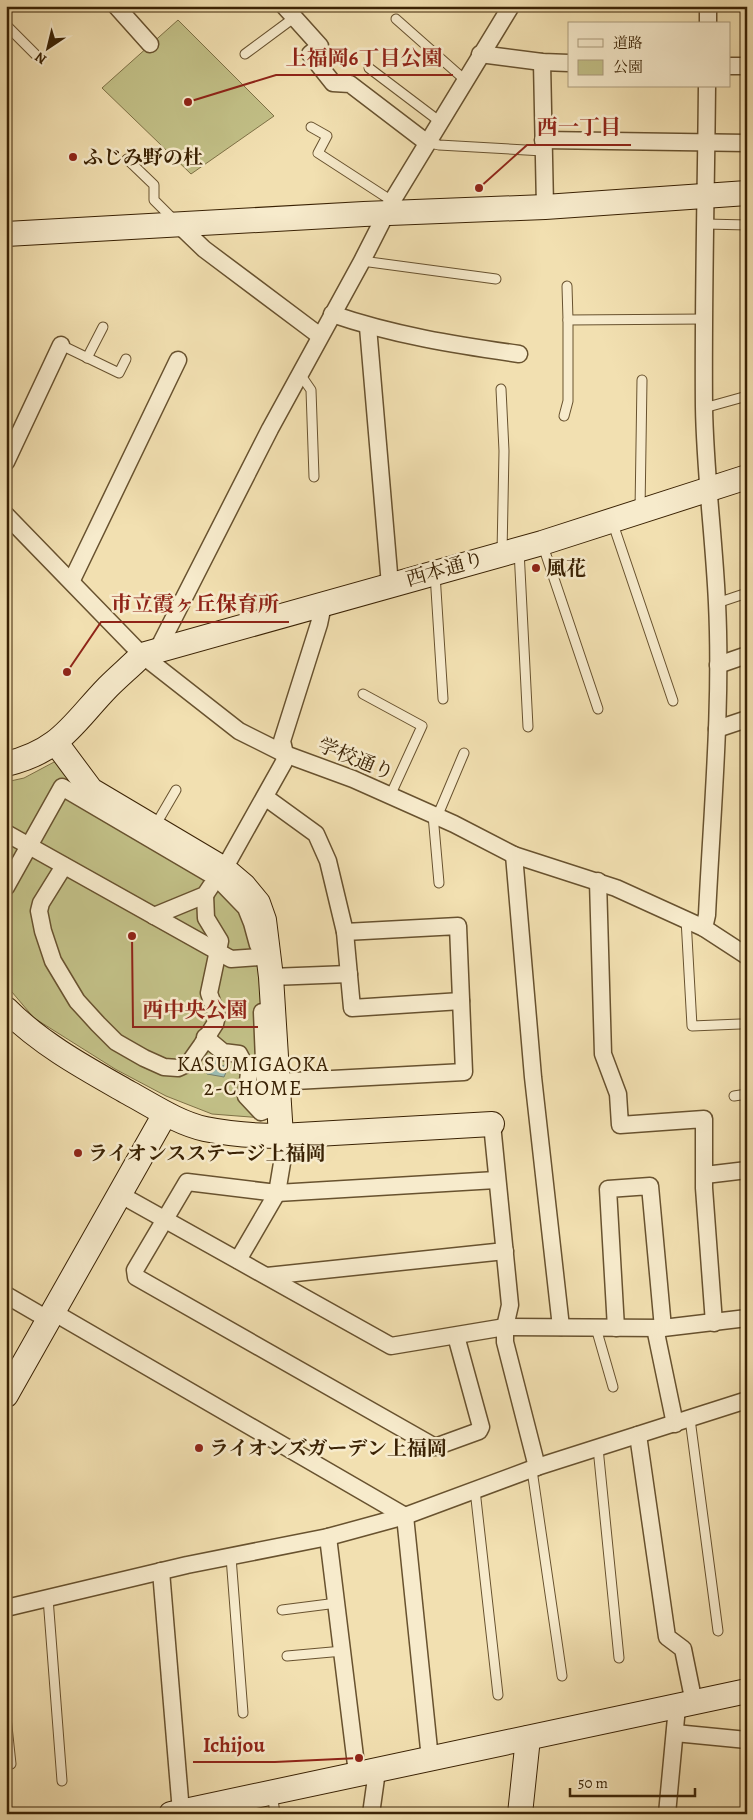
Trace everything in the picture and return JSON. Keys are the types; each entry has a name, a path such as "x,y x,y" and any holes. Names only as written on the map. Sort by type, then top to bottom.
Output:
{"street":[{"path":"116,6 150,44"},
{"path":"6,764 24,760 56,743 82,718 107,688 161,644 300,374 362,261 389,207 426,142 511,6"},
{"path":"708,6 708,22"},
{"path":"290,12 320,46 310,54 333,83 350,84 426,142"},
{"path":"480,54 542,62 568,62"},
{"path":"542,62 545,208"},
{"path":"730,66 747,66"},
{"path":"704,928 707,915 717,729 718,665 717,603 707,489 704,408 707,88"},
{"path":"543,146 706,142 747,143"},
{"path":"6,234 179,225 389,207 545,208 747,193"},
{"path":"179,225 204,249 320,336"},
{"path":"332,314 368,327 438,342 519,354"},
{"path":"368,327 390,585"},
{"path":"6,462 61,346"},
{"path":"72,580 178,360"},
{"name":"西本通り","path":"151,654 542,543 747,477"},
{"name":"学校通り","path":"6,515 151,654 239,730 285,754 390,796 514,855 598,881 686,919 704,928 747,956"},
{"path":"64,866 41,903 39,910 43,931 53,960 77,1001 116,1042 164,1067 178,1068 189,1064 215,1024 217,1016 209,993 220,941 206,918 206,895 284,762 285,754 282,741 320,624 323,605"},
{"path":"718,665 747,655"},
{"path":"717,729 747,719"},
{"path":"56,743 91,790 154,828 220,873 246,908 252,923 259,956 266,1110 261,1112 246,1096 249,1073 239,1054 223,1052 205,1037"},
{"path":"6,886 62,787 244,886 258,903 264,920 271,977 276,1082 283,1157 277,1193 238,1260"},
{"path":"264,797 316,834 328,861 345,932 352,1008 461,1001"},
{"path":"6,833 231,959 259,956"},
{"path":"514,855 533,1077 561,1327"},
{"path":"598,881 603,1054 618,1094 620,1125 704,1119 704,1188 714,1322"},
{"path":"154,916 206,895"},
{"path":"276,1082 464,1072 458,926 345,932"},
{"path":"271,977 349,974"},
{"path":"6,1009 28,1031 76,1063 165,1114 203,1128 249,1136 281,1136 492,1124 496,1180 510,1304 505,1327 505,1342 535,1468"},
{"path":"9,1383 51,1316 165,1114"},
{"path":"705,1175 747,1170"},
{"path":"456,1336 481,1427 479,1431 435,1447 136,1277 135,1270 187,1182 277,1193 496,1180"},
{"path":"616,1328 608,1189 650,1186 659,1328 683,1422"},
{"path":"120,1195 391,1346 505,1327 659,1328 747,1318"},
{"path":"268,1276 505,1251"},
{"path":"6,1294 51,1316 405,1516"},
{"path":"6,1608 161,1571 328,1537 405,1516 535,1468 747,1400"},
{"path":"638,1435 667,1637 683,1649 685,1705 674,1733 667,1814"},
{"path":"405,1516 430,1759"},
{"path":"328,1537 344,1651 367,1772 372,1814"},
{"path":"161,1571 176,1813 274,1803 367,1772 747,1691"},
{"path":"674,1733 747,1740"},
{"path":"520,1814 528,1738"}],"lane":[{"path":"245,54 290,12"},
{"path":"396,19 465,80"},
{"path":"6,25 38,57"},
{"path":"369,68 439,122"},
{"path":"311,127 327,136 318,154 389,207"},
{"path":"426,142 439,145 543,146"},
{"path":"127,159 154,185 154,200 179,225"},
{"path":"706,224 747,225"},
{"path":"362,261 496,279"},
{"path":"564,416 568,400 568,286"},
{"path":"568,320 705,319"},
{"path":"87,358 103,327"},
{"path":"61,346 119,373 126,359"},
{"path":"300,374 312,390 314,477"},
{"path":"640,510 642,380"},
{"path":"501,389 511,551 528,727"},
{"path":"704,408 747,396"},
{"path":"612,520 673,701"},
{"path":"542,543 598,709"},
{"path":"435,572 444,699"},
{"path":"717,603 747,593"},
{"path":"363,694 422,726 390,796"},
{"path":"440,883 435,816 464,753"},
{"path":"154,828 176,790"},
{"path":"686,919 692,1026 740,1024"},
{"path":"734,1096 747,1094"},
{"path":"596,1328 614,1386"},
{"path":"683,1422 718,1631"},
{"path":"598,1448 619,1658"},
{"path":"535,1468 562,1676"},
{"path":"475,1490 498,1695"},
{"path":"231,1557 243,1713"},
{"path":"48,1598 62,1781"},
{"path":"282,1610 337,1603"},
{"path":"287,1656 344,1651"},
{"path":"6,1717 11,1764"}],"green space":[{"path":"178,20 274,116 191,174 102,88"},
{"path":"56,761 218,875 262,950 263,1118 212,1114 166,1096 115,1069 34,1018 6,985 6,782 24,778"}],"water":[{"path":"215,1057 224,1060 220,1063 223,1066 227,1063 224,1077 207,1074 205,1070 208,1062"}],"place":[{"name":"上福岡6丁目公園","path":"188,102"},
{"name":"ふじみ野の杜","path":"73,157"},
{"name":"西一丁目","path":"479,188"},
{"name":"風花","path":"536,568"},
{"name":"市立霞ヶ丘保育所","path":"67,672"},
{"name":"西中央公園","path":"132,936"},
{"name":"ライオンスステージ上福岡","path":"78,1153"},
{"name":"ライオンズガーデン上福岡","path":"199,1448"},
{"name":"Ichijou","path":"359,1758"}],"district":[{"name":"KASUMIGAOKA 2-CHOME","path":"253,1076"}]}
